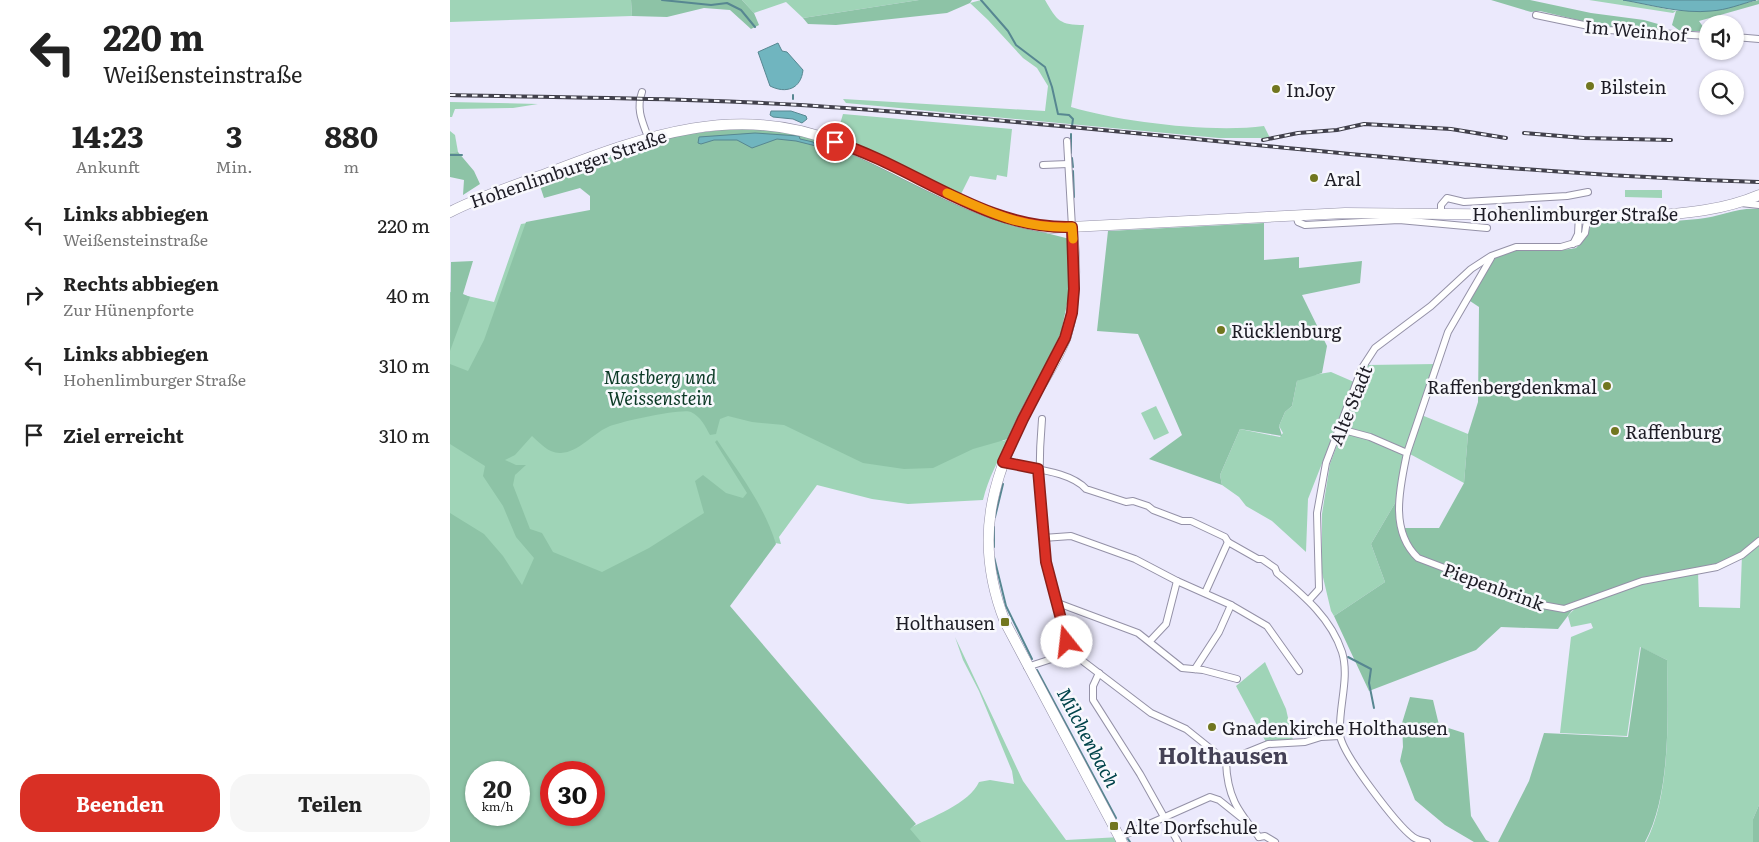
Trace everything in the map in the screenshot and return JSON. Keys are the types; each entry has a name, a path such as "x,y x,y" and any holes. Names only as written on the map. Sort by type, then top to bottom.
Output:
{"main road":[{"name":"Hohenlimburger Straße","path":"450,212 648,137 685,129 728,124 769,124 802,130 840,143 1002,218 1032,226 1072,227 1113,223 1296,215 1441,212 1584,215 1676,214 1758,199"},
{"path":"1072,227 1074,289 1072,313 1065,338 1003,462 994,494 987,544 990,575 1005,622 1027,667 1121,840"}],"street":[{"name":"Im Weinhof","path":"1536,15 1608,30 1699,35"},
{"path":"1744,38 1759,39"},
{"path":"642,92 639,113 648,137"},
{"path":"1067,141 1072,227"},
{"path":"1043,165 1068,164"},
{"name":"Hohenlimburger Straße","path":"1441,212 1441,205 1447,198 1464,202 1567,196 1588,192"},
{"name":"Hohenlimburger Straße","path":"1296,215 1298,222 1305,225 1399,220 1487,228"},
{"name":"Alte Stadt","path":"1309,600 1319,588 1317,513 1320,487 1326,463 1362,368 1375,348 1431,306 1471,269 1491,256 1516,247 1573,245 1584,215"},
{"name":"Piepenbrink","path":"1491,256 1448,332 1407,453 1398,498 1403,539 1409,549 1418,558 1542,605 1564,608 1642,581 1717,567 1742,554 1759,542"},
{"path":"1042,419 1038,469 1046,562 1055,602 1067,642 1072,652 1151,713 1186,729 1226,761 1231,799 1259,839 1265,836 1276,842"},
{"path":"1340,429 1370,437 1407,453"},
{"path":"1003,462 1059,474 1082,484 1086,489 1148,506 1153,510 1182,521 1191,520 1225,537 1228,542 1258,559 1262,559 1309,600 1335,637 1344,661 1340,736 1345,750 1362,777 1405,830 1418,840 1427,842"},
{"path":"1043,538 1071,536 1135,559 1177,581 1231,605 1267,626 1299,671"},
{"path":"1205,593 1228,542"},
{"path":"1150,641 1166,624 1177,581"},
{"path":"1055,602 1138,633 1182,668 1195,669 1236,679"},
{"path":"1195,669 1219,632 1231,605"},
{"path":"1027,667 1072,652"},
{"path":"1099,673 1093,686 1093,700 1165,817 1178,842"},
{"path":"1226,761 1268,744 1304,742 1321,737 1340,736"},
{"path":"1121,840 1210,796 1219,800 1241,819 1245,820"}],"green space":[{"path":"450,0 631,0 632,16 450,22"},
{"path":"631,0 742,0 754,13 759,25 751,29 730,10 704,8 667,17 632,16"},
{"path":"742,0 919,0 803,18 786,2 754,13"},
{"path":"919,0 972,0 970,3 947,13 836,25 808,24 803,18"},
{"path":"981,0 1045,0 1056,17 1064,23 1084,25 1071,107 1115,117 1167,125 1219,128 1264,126 1270,138 1219,138 846,103 843,99 1045,111 1048,86 1037,68 1023,58 970,3"},
{"path":"1491,0 1530,0 1591,13 1644,20 1658,24 1669,33 1612,28 1540,11 1531,12"},
{"path":"1589,0 1623,0 1676,11 1673,13"},
{"path":"1759,0 1759,4 1720,15 1699,15 1699,31 1680,31 1672,25 1676,11 1711,11"},
{"path":"450,102 538,104 513,108 455,109 452,117 450,117"},
{"path":"843,114 1012,129 1007,177 997,175 996,180 970,176 959,198 835,141"},
{"name":"Mastberg und Weissenstein","path":"747,127 806,136 898,173 1022,227 1070,239 1068,299 1061,333 1008,439 973,449 933,468 904,469 863,463 784,425 752,422 728,416 720,419 716,434 710,435 697,416 686,411 650,416 608,427 568,452 553,452 532,436 515,455 505,460 516,465 526,465 515,475 513,485 530,529 542,533 553,552 602,572 649,548 704,513 695,481 703,475 726,493 743,498 747,493 715,442 717,440 758,503 776,544 730,606 916,824 910,829 921,842 450,842 450,513 484,534 503,556 522,585 534,558 516,537 503,506 483,476 485,466 450,444 450,364 468,371 484,340 526,222 590,210 590,196 580,188 544,198 539,183 662,137"},
{"path":"450,131 455,135 458,152 450,153"},
{"name":"Mastberg und Weissenstein","path":"641,146 1003,441 1008,439 983,500 908,504 872,499 817,485 779,537 781,544 775,543 726,607 910,828 938,815 967,797 979,782 990,780 1014,784 1012,771 979,691 963,660 955,637 1023,781 1066,840 1120,837 1122,842 450,842 450,292 494,302 521,224 601,209 584,166"},
{"path":"458,152 474,171 480,184 463,195 464,180 450,177 450,153"},
{"path":"1625,190 1662,190 1662,198 1625,197"},
{"path":"1744,209 1759,209 1759,541 1717,567 1642,581 1576,605 1558,629 1501,627 1476,650 1369,691 1334,616 1385,582 1371,544 1398,498 1402,528 1439,528 1464,483 1468,434 1478,402 1479,307 1467,299 1489,264 1502,254 1522,249 1576,248 1585,238 1593,222 1685,220 1706,218"},
{"path":"1264,223 1264,260 1299,257 1299,268 1362,261 1360,283 1302,295 1327,346 1322,373 1297,381 1292,406 1285,412 1279,426 1282,436 1240,429 1220,475 1222,485 1149,459 1182,435 1138,334 1097,331 1108,231"},
{"path":"473,261 463,294 470,297 450,351 451,262"},
{"path":"1436,364 1419,414 1468,434 1464,483 1408,453 1398,498 1371,544 1385,582 1334,616 1331,611 1322,573 1322,514 1330,464 1367,365"},
{"path":"1331,372 1354,382 1308,499 1306,552 1272,521 1246,506 1239,497 1222,485 1220,475 1240,429 1280,437 1283,433 1279,426 1285,412 1292,406 1297,381 1307,376"},
{"path":"1156,406 1169,433 1154,440 1141,413"},
{"path":"1759,541 1759,805 1753,819 1753,842 1646,842 1654,823 1664,778 1668,704 1667,660 1640,647 1627,736 1560,733 1571,637 1593,628 1591,623 1571,627 1568,616 1579,606 1610,591 1648,580 1698,570 1699,607 1740,608 1742,555"},
{"path":"1641,647 1667,660 1668,705 1664,778 1660,801 1645,842 1498,842 1529,781 1544,733 1628,737"},
{"path":"1265,662 1286,709 1293,740 1267,744 1236,686"},
{"path":"1410,697 1433,700 1439,725 1464,733 1471,816 1486,840 1490,842 1474,842 1445,825 1415,800 1400,761 1403,747 1402,723"},
{"path":"1759,805 1759,842 1753,842 1753,819"}],"water":[{"path":"1623,0 1756,0 1723,9 1700,12"},
{"path":"778,43 782,51 787,52 803,70 796,86 782,90 770,86 758,52"},
{"path":"771,111 791,111 806,116 807,119 802,123 793,119 773,117 770,115"},
{"path":"755,133 799,136 800,139 813,142 816,146 777,139 752,148 737,140 714,140 701,144 698,143 699,137"}],"waterway":[{"path":"662,0 711,5 727,3 741,10 755,27"},
{"path":"981,0 1008,31 1016,45 1045,67 1058,114 1069,115 1073,119 1072,126"},
{"path":"1071,134 1071,153"},
{"path":"450,155 462,155"},
{"path":"1072,158 1073,167"},
{"path":"1073,171 1074,197"},
{"name":"Milchenbach","path":"995,517 1003,484"},
{"name":"Milchenbach","path":"994,527 994,547"},
{"name":"Milchenbach","path":"994,557 1006,606 1032,659"},
{"path":"1348,657 1371,669 1369,683 1374,708"},
{"name":"Milchenbach","path":"1037,670 1116,818"}],"railway":[{"path":"450,95 648,99 796,105 1074,127 1530,170 1759,182"},
{"path":"1263,140 1298,133 1337,130 1364,124 1451,129 1506,138"},
{"path":"1524,133 1584,138 1671,140"}],"slow traffic":[{"path":"947,193 1002,218 1032,226 1051,228 1072,227 1073,239"}],"place":[{"name":"Bilstein","path":"1590,86"},
{"name":"InJoy","path":"1276,89"},
{"name":"Aral","path":"1314,178"},
{"name":"Rücklenburg","path":"1221,330"},
{"name":"Raffenbergdenkmal","path":"1607,386"},
{"name":"Raffenburg","path":"1615,431"},
{"name":"Holthausen","path":"1005,622"},
{"name":"Gnadenkirche Holthausen","path":"1212,727"},
{"name":"Alte Dorfschule","path":"1114,826"}],"district":[{"name":"Holthausen","path":"1223,754"}],"route":[{"path":"835,142 1002,218 1032,226 1051,228 1072,227 1074,289 1072,313 1065,338 1003,462 1038,469 1038,493 1046,562 1067,642"}]}
